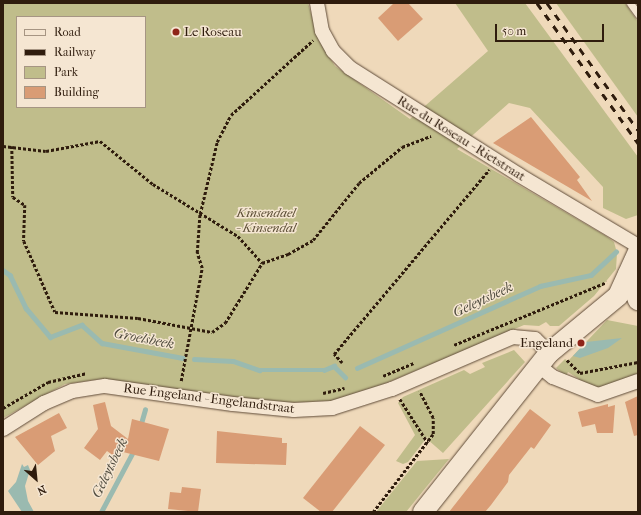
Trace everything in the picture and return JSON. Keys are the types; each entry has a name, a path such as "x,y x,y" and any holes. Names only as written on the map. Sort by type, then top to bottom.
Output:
{"main road":[{"path":"422,512 551,358 620,283 638,252"},
{"path":"620,283 638,300"}],"street":[{"name":"Rue du Roseau - Rietstraat","path":"317,3 322,31 333,51 350,68 496,161 638,246"},
{"name":"Rue Engeland - Engelandstraat","path":"3,429 44,403 72,391 105,386 232,404 294,410 332,408 392,389 513,337 534,339 551,358 553,377 598,395 638,381"}],"lane":[{"path":"630,3 638,14"}],"path":[{"path":"182,382 202,268 197,253 200,214 217,142 231,115 322,31"},
{"path":"12,146 12,197 25,205 24,241 56,312 105,314 191,326 212,332 225,323 262,263 288,254 314,240 359,183 402,147 447,130"},
{"path":"3,146 46,151 100,141 153,184 238,236 262,263"},
{"path":"342,363 334,354 496,161"},
{"path":"452,346 620,283"},
{"path":"551,358 567,360 580,373 638,362"},
{"path":"380,377 419,360"},
{"path":"3,408 48,382 88,373"},
{"path":"174,380 189,383"},
{"path":"318,393 352,386"},
{"path":"373,512 428,443 434,422 418,388"},
{"path":"399,398 428,443"}],"green space":[{"name":"Kinsendael - Kinsendal","path":"3,3 308,3 319,41 335,66 410,119 488,51 455,3 525,3 638,157 638,215 626,219 603,208 603,187 530,108 509,103 457,149 614,242 617,253 616,269 594,296 559,326 550,326 546,322 539,326 524,325 384,384 331,401 281,403 102,379 65,384 3,418"},
{"path":"556,3 625,3 638,22 638,117"},
{"path":"607,320 638,326 638,376 619,385 596,388 577,383 579,379 568,372 566,376 556,368 565,359 568,361"},
{"path":"514,350 525,362 443,453 427,439 428,436 408,462 403,464 396,461 415,435 398,403 403,397 464,370 470,374 485,367 482,363"},
{"path":"449,459 406,512 376,512 417,461"}],"water":[{"path":"622,338 608,348 580,358 573,356 586,342"},
{"path":"22,464 24,467 28,465 30,470 25,486 28,501 34,512 22,512 8,491 16,482"}],"building":[{"path":"394,3 408,3 423,19 398,41 378,18"},
{"path":"531,117 580,177 577,180 592,201 493,143"},
{"path":"638,396 638,435 634,436 625,402"},
{"path":"105,402 111,426 128,439 132,419 169,429 159,461 123,452 118,459 107,451 100,460 84,448 98,429 93,405"},
{"path":"608,404 608,407 615,405 613,433 597,433 595,424 582,427 578,412"},
{"path":"530,409 551,425 534,449 531,447 509,475 508,482 491,505 485,512 449,512"},
{"path":"59,413 67,428 51,436 55,451 38,465 15,437"},
{"path":"360,426 385,445 332,512 321,512 303,498"},
{"path":"217,431 282,438 282,443 287,443 286,465 216,463"},
{"path":"182,487 201,489 198,512 168,509 170,492 181,493"}],"waterway":[{"name":"Geleytsbeek","path":"357,368 540,286 591,275 616,252"},
{"name":"Groelsbeek","path":"3,270 10,275 26,308 50,337 82,325 102,343 183,358"},
{"name":"Groelsbeek","path":"194,359 233,361 259,370 324,370 334,366 345,377"},
{"name":"Geleytsbeek","path":"140,427 145,410"},
{"name":"Geleytsbeek","path":"101,512 134,450"}],"railway":[{"path":"537,3 638,143"},
{"path":"547,3 638,130"}],"place":[{"name":"Le Roseau","path":"176,32"},
{"name":"Engeland","path":"581,343"}]}
